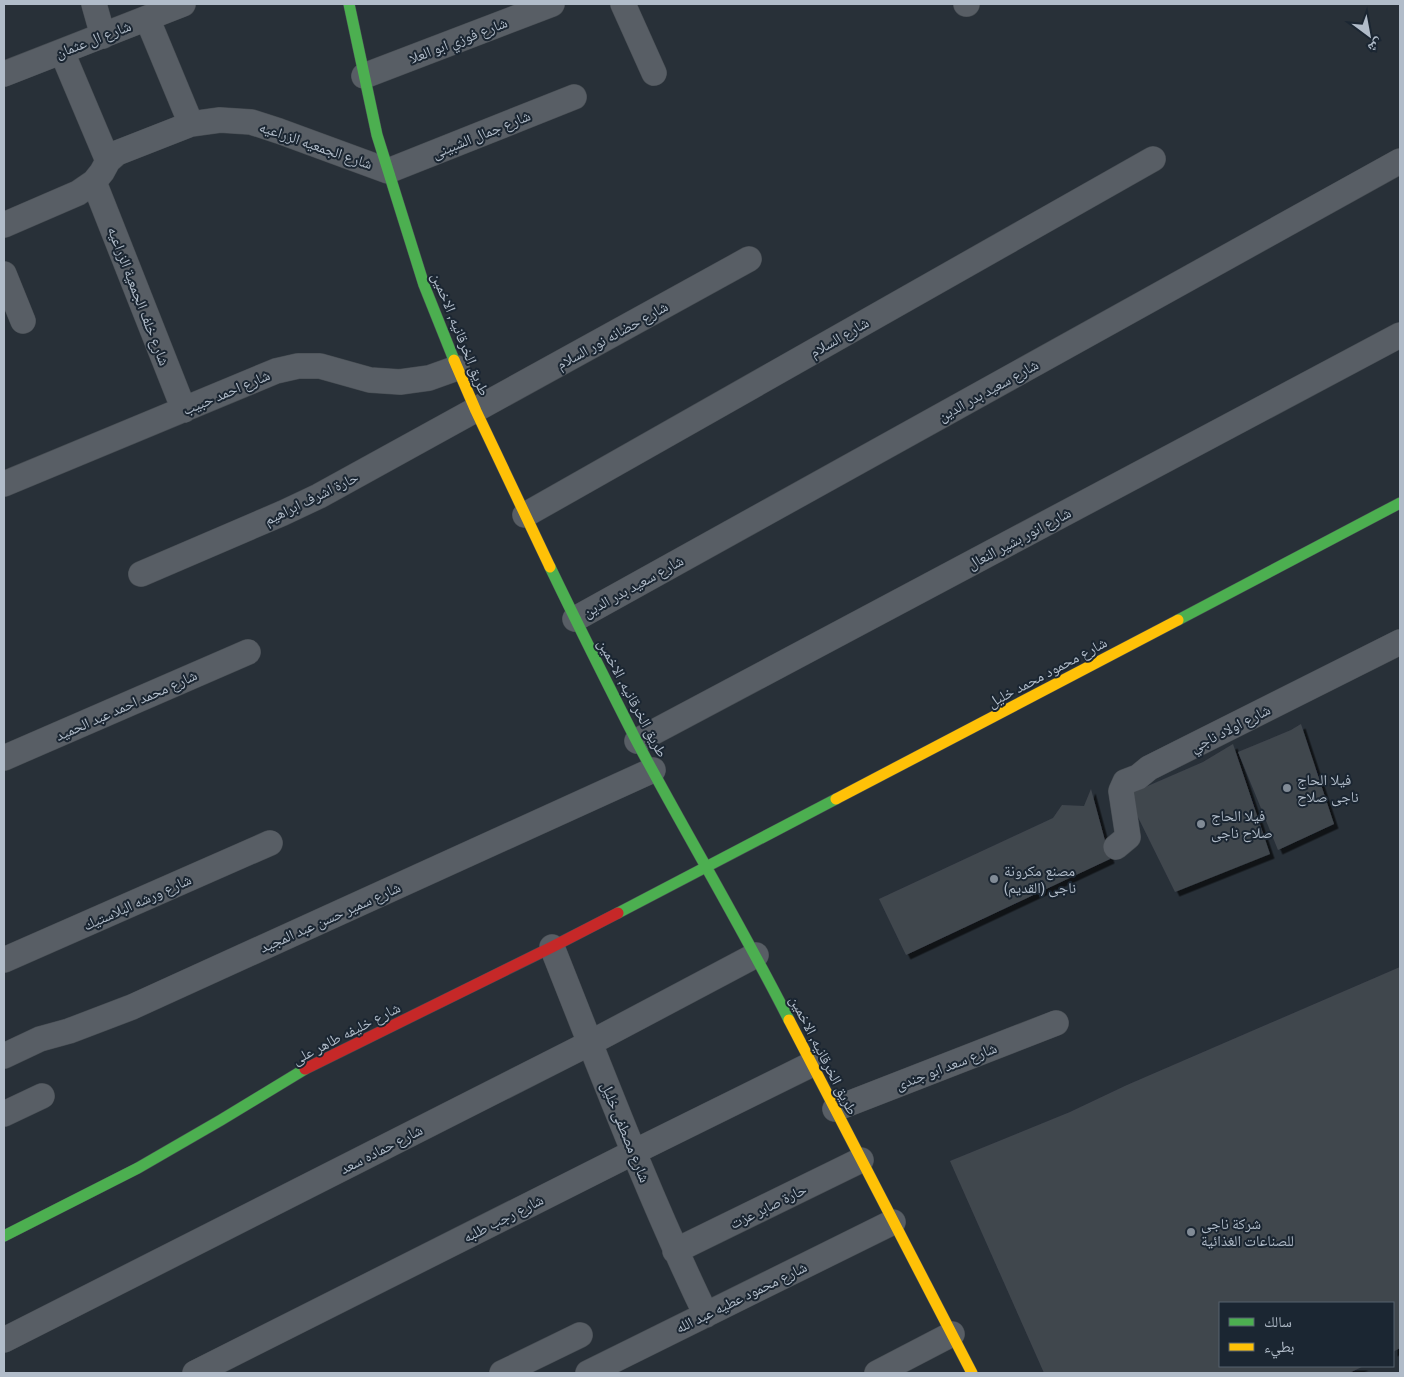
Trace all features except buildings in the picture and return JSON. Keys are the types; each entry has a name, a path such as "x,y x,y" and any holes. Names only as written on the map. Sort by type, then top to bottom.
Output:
{"street":[{"path":"94,4 103,36"},
{"name":"شارع ال عثمان","path":"4,74 183,4"},
{"name":"طريق الخرقانيه, الاخمين","path":"350,4 376,135 424,285 476,411 575,619 637,742 756,955 972,1373"},
{"name":"شارع فوزي ابو العلا","path":"364,76 552,4"},
{"path":"623,4 654,74"},
{"path":"147,18 191,124"},
{"path":"62,52 108,161"},
{"name":"شارع جمال الشبينى","path":"388,171 574,97"},
{"name":"شارع الجمعيه الزراعيه","path":"4,225 78,193 94,182 108,161 117,153 191,124 220,120 251,122 388,171"},
{"name":"شارع السلام","path":"525,515 1153,159"},
{"name":"شارع سعيد بدر الدين","path":"575,619 1400,161"},
{"name":"شارع خلف الجمعية الزراعيه","path":"94,182 184,410"},
{"name":"شارع حضانه نور السلام","path":"476,411 749,260"},
{"path":"4,274 23,321"},
{"name":"شارع انور بشير النعال","path":"637,742 1400,335"},
{"name":"شارع احمد حبيب","path":"4,484 276,371 298,366 320,366 370,380 400,382 429,378 457,368"},
{"name":"حارة اشرف ابراهيم","path":"141,574 319,496 476,411"},
{"name":"شارع محمود محمد خليل","path":"707,866 1400,504"},
{"name":"شارع اولاد ناجي","path":"1116,847 1128,837 1121,791 1125,782 1138,777 1149,768 1400,642"},
{"name":"شارع محمد احمد عبد الحميد","path":"4,758 248,652"},
{"name":"شارع سمير حسن عبد المجيد","path":"4,1056 40,1039 70,1031 132,1007 653,770"},
{"name":"شارع ورشه البلاستيك","path":"4,960 270,843"},
{"name":"شارع خليفه طاهر على","path":"4,1236 138,1168 299,1072 552,946 707,866"},
{"name":"شارع مصطفى خليل","path":"552,946 675,1252 706,1315"},
{"name":"شارع حماده سعد","path":"4,1340 590,1043 756,955"},
{"name":"شارع سعد ابو جندى","path":"835,1109 1056,1023"},
{"name":"شارع رجب طلبه","path":"195,1373 812,1064"},
{"path":"4,1114 42,1096"},
{"name":"حارة صابر عزت","path":"675,1252 862,1160"},
{"name":"شارع محمود عطيه عبد الله","path":"588,1373 893,1222"},
{"path":"877,1373 952,1334"},
{"path":"502,1373 580,1335"}],"traffic: fast":[{"path":"349,4 377,135 424,285 454,360"},
{"path":"1178,620 1400,503"},
{"path":"550,567 636,740 752,949 789,1020"},
{"path":"618,913 836,799"},
{"path":"4,1236 138,1168 305,1069"}],"traffic: slow":[{"path":"454,360 550,567"},
{"path":"836,799 1178,620"},
{"path":"789,1020 972,1373"}],"traffic: jam":[{"path":"305,1069 618,913"}],"place":[{"name":"فيلا الحاج ناجى صلاح","path":"1287,788"},
{"name":"فيلا الحاج صلاح ناجى","path":"1201,824"},
{"name":"مصنع مكرونة ناجى (القديم)","path":"994,879"},
{"name":"شركة ناجى للصناعات الغذائية","path":"1191,1232"}]}
